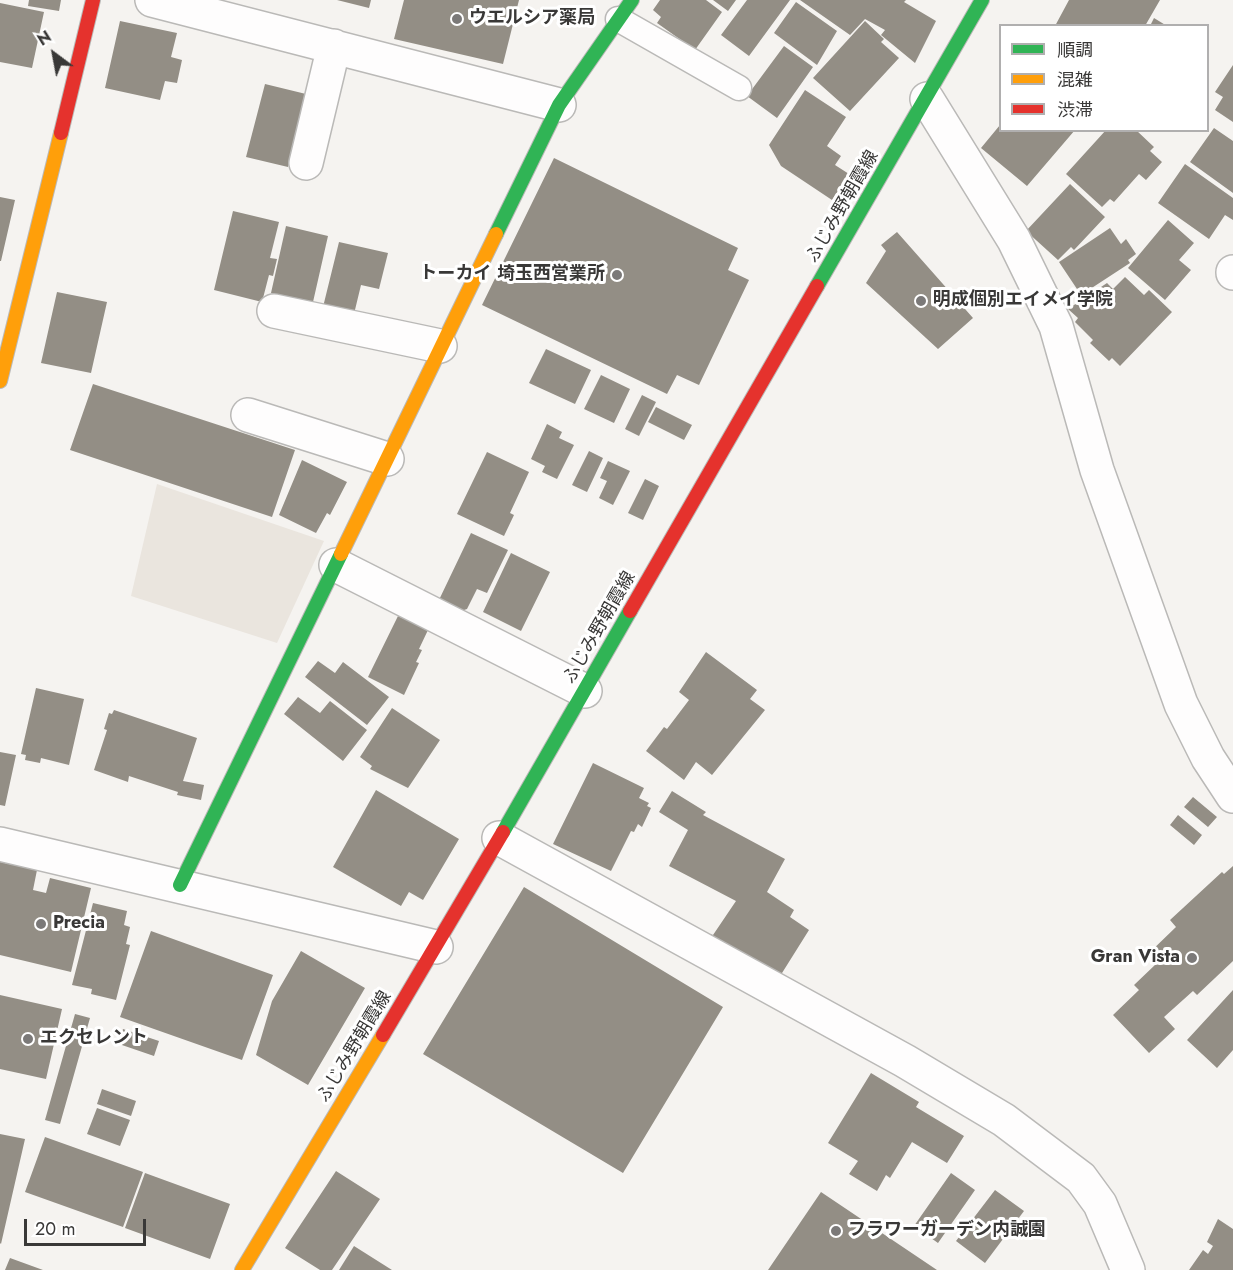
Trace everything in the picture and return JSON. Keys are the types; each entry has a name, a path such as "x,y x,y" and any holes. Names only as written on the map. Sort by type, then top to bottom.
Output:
{"main road":[{"path":"0,381 93,0"},
{"name":"ふじみ野朝霞線","path":"242,1270 436,947 927,99 982,0"},
{"path":"180,885 559,105 625,10"}],"street":[{"path":"152,0 559,105"},
{"path":"306,163 333,46"},
{"path":"927,99 1014,240 1056,326 1097,470 1181,704 1208,758 1233,796"},
{"path":"274,311 440,346"},
{"path":"248,415 387,459"},
{"path":"336,564 585,691"},
{"path":"499,838 905,1061 1004,1120 1081,1178 1100,1204 1128,1270"},
{"path":"0,844 436,947"}],"lane":[{"path":"625,10 740,88"}],"shaded area":[{"path":"157,484 324,541 277,643 131,596"}],"building":[{"path":"29,0 61,0 59,11 28,6"},
{"path":"337,0 371,0 369,8"},
{"name":"ウエルシア薬局","path":"404,0 519,0 503,64 394,39"},
{"path":"660,0 706,0 722,12 695,50 657,23 661,17 653,10"},
{"path":"713,0 736,0 728,11"},
{"path":"747,0 790,0 749,56 721,35"},
{"path":"800,0 906,0 904,2 936,21 915,63 881,35 885,30 865,19 850,35"},
{"path":"1069,0 1160,0 1146,24 1056,24"},
{"path":"796,2 837,31 817,65 774,33"},
{"path":"0,3 44,12 32,68 0,62"},
{"path":"1154,18 1164,24 1151,24"},
{"path":"120,21 177,33 171,57 182,60 177,83 165,81 160,100 105,88"},
{"path":"865,21 884,39 881,42 899,58 850,111 813,78"},
{"path":"784,46 813,67 777,118 747,96"},
{"path":"1233,65 1233,122 1215,110 1223,97 1215,92"},
{"path":"265,84 306,94 288,167 246,157"},
{"path":"805,90 846,117 827,146 841,156 835,165 849,174 832,200 781,166 769,145"},
{"path":"999,126 999,132 1073,132 1027,186 981,148"},
{"path":"1214,128 1233,141 1233,193 1190,162"},
{"path":"1104,132 1138,132 1154,147 1150,151 1162,162 1146,180 1139,174 1114,202 1110,199 1102,207 1066,174"},
{"name":"トーカイ 埼玉西営業所","path":"554,158 738,248 728,270 749,280 699,385 677,375 667,394 482,305"},
{"path":"1185,164 1233,198 1233,220 1225,215 1209,239 1158,203"},
{"path":"1070,184 1105,217 1074,250 1071,247 1058,260 1026,231"},
{"path":"0,197 15,200 1,261 0,261"},
{"path":"233,211 279,222 270,258 277,259 273,276 269,275 262,302 214,290"},
{"path":"1168,220 1194,243 1179,260 1191,270 1165,300 1128,268"},
{"path":"286,226 328,236 313,302 271,293"},
{"path":"1110,228 1121,244 1126,239 1136,254 1128,260 1130,263 1081,295 1059,262"},
{"name":"明成個別エイメイ学院","path":"897,232 973,318 938,349 866,283 886,251 881,245"},
{"path":"339,242 388,253 379,289 361,285 354,314 323,307"},
{"path":"1125,277 1144,295 1149,290 1172,312 1120,366 1112,358 1109,361 1090,343 1093,340 1075,322 1078,318 1068,309 1107,283 1113,289"},
{"path":"57,292 107,302 91,373 41,363"},
{"path":"546,349 591,370 575,404 529,383"},
{"path":"601,375 630,389 614,423 584,409"},
{"path":"93,384 295,450 272,517 70,450"},
{"path":"642,395 656,402 639,436 625,429"},
{"path":"656,407 692,425 684,440 648,422"},
{"path":"547,424 562,432 559,438 574,445 557,479 542,472 545,466 531,459"},
{"path":"589,451 603,458 587,492 572,485"},
{"path":"487,452 529,472 510,513 514,515 504,536 457,514"},
{"path":"302,460 347,482 330,515 327,513 316,533 279,515"},
{"path":"608,461 630,471 613,505 599,498 607,481 600,478"},
{"path":"645,479 659,486 643,520 628,513"},
{"path":"471,533 508,550 487,593 477,589 467,609 458,612 438,602"},
{"path":"511,553 550,572 521,631 483,612"},
{"path":"398,616 428,630 419,649 422,650 416,662 419,663 404,695 368,677"},
{"path":"706,652 757,690 750,699 765,710 712,775 696,762 684,780 646,751 664,727 667,729 689,700 679,692"},
{"path":"318,661 335,673 343,662 389,697 367,725 305,677"},
{"path":"36,688 84,699 69,765 41,758 40,763 25,760 26,755 21,754"},
{"path":"298,697 320,713 330,701 367,730 343,761 284,714"},
{"path":"392,708 440,740 408,788 370,769 372,766 360,757"},
{"path":"114,710 197,738 183,781 204,785 201,800 177,795 178,792 129,776 128,782 94,770 107,730 104,729 109,713 112,714"},
{"path":"0,752 16,755 5,806 0,805"},
{"path":"593,763 644,788 639,798 649,803 647,806 651,808 642,827 638,824 634,832 631,831 611,871 553,844"},
{"path":"376,790 459,839 423,900 409,892 401,906 333,867"},
{"path":"672,791 706,812 703,815 785,859 767,892 794,910 790,917 809,930 777,981 705,940 710,934 713,935 736,901 669,866 688,830 659,812"},
{"path":"1193,797 1217,817 1208,827 1184,807"},
{"path":"1178,815 1202,835 1194,845 1170,825"},
{"name":"Precia","path":"0,862 37,870 33,890 46,893 50,878 91,888 71,972 0,955"},
{"name":"Gran Vista","path":"1233,866 1233,961 1197,995 1193,991 1164,1017 1175,1029 1149,1053 1113,1015 1139,990 1134,985 1156,964 1147,955 1176,927 1170,920 1222,872 1224,874"},
{"path":"524,887 723,1007 623,1173 423,1054"},
{"path":"93,903 127,911 124,925 130,927 126,944 130,945 116,1000 91,994 92,989 72,985"},
{"path":"151,931 273,975 242,1060 120,1017"},
{"path":"301,951 365,988 308,1085 256,1055 272,1001"},
{"path":"1233,990 1233,1050 1217,1068 1187,1040"},
{"name":"エクセレント","path":"0,995 62,1009 46,1079 0,1069"},
{"path":"75,1014 90,1018 60,1124 45,1120"},
{"path":"123,1029 159,1041 154,1056 119,1044"},
{"path":"871,1073 919,1102 916,1107 964,1136 947,1163 912,1142 890,1178 886,1175 877,1191 849,1174 858,1161 828,1143"},
{"path":"102,1089 136,1101 131,1116 97,1104"},
{"path":"97,1108 130,1120 120,1146 87,1134"},
{"path":"0,1134 25,1139 1,1244 0,1243"},
{"path":"45,1137 143,1172 123,1227 25,1192"},
{"path":"336,1171 380,1199 332,1270 320,1270 285,1248"},
{"path":"145,1173 230,1204 210,1259 125,1228"},
{"path":"951,1173 975,1190 938,1243 914,1226"},
{"path":"995,1190 1024,1211 985,1263 956,1241"},
{"name":"フラワーガーデン内誠園","path":"821,1192 937,1270 768,1270"},
{"path":"1218,1219 1233,1229 1233,1270 1189,1270 1203,1250 1208,1254 1213,1246 1207,1242"},
{"path":"354,1246 392,1270 339,1270"},
{"path":"10,1258 43,1270 5,1270"}],"traffic: fast":[{"path":"496,234 559,105 632,0"},
{"path":"817,286 982,0"},
{"path":"180,885 341,554"},
{"path":"503,832 630,611"}],"traffic: slow":[{"path":"0,381 61,133"},
{"path":"341,554 496,234"},
{"path":"242,1270 383,1035"}],"traffic: jam":[{"path":"61,133 93,0"},
{"path":"630,611 817,286"},
{"path":"383,1035 503,832"}],"place":[{"name":"ウエルシア薬局","path":"457,19"},
{"name":"トーカイ 埼玉西営業所","path":"617,275"},
{"name":"明成個別エイメイ学院","path":"921,301"},
{"name":"Precia","path":"41,924"},
{"name":"Gran Vista","path":"1192,958"},
{"name":"エクセレント","path":"28,1039"},
{"name":"フラワーガーデン内誠園","path":"836,1231"}]}
